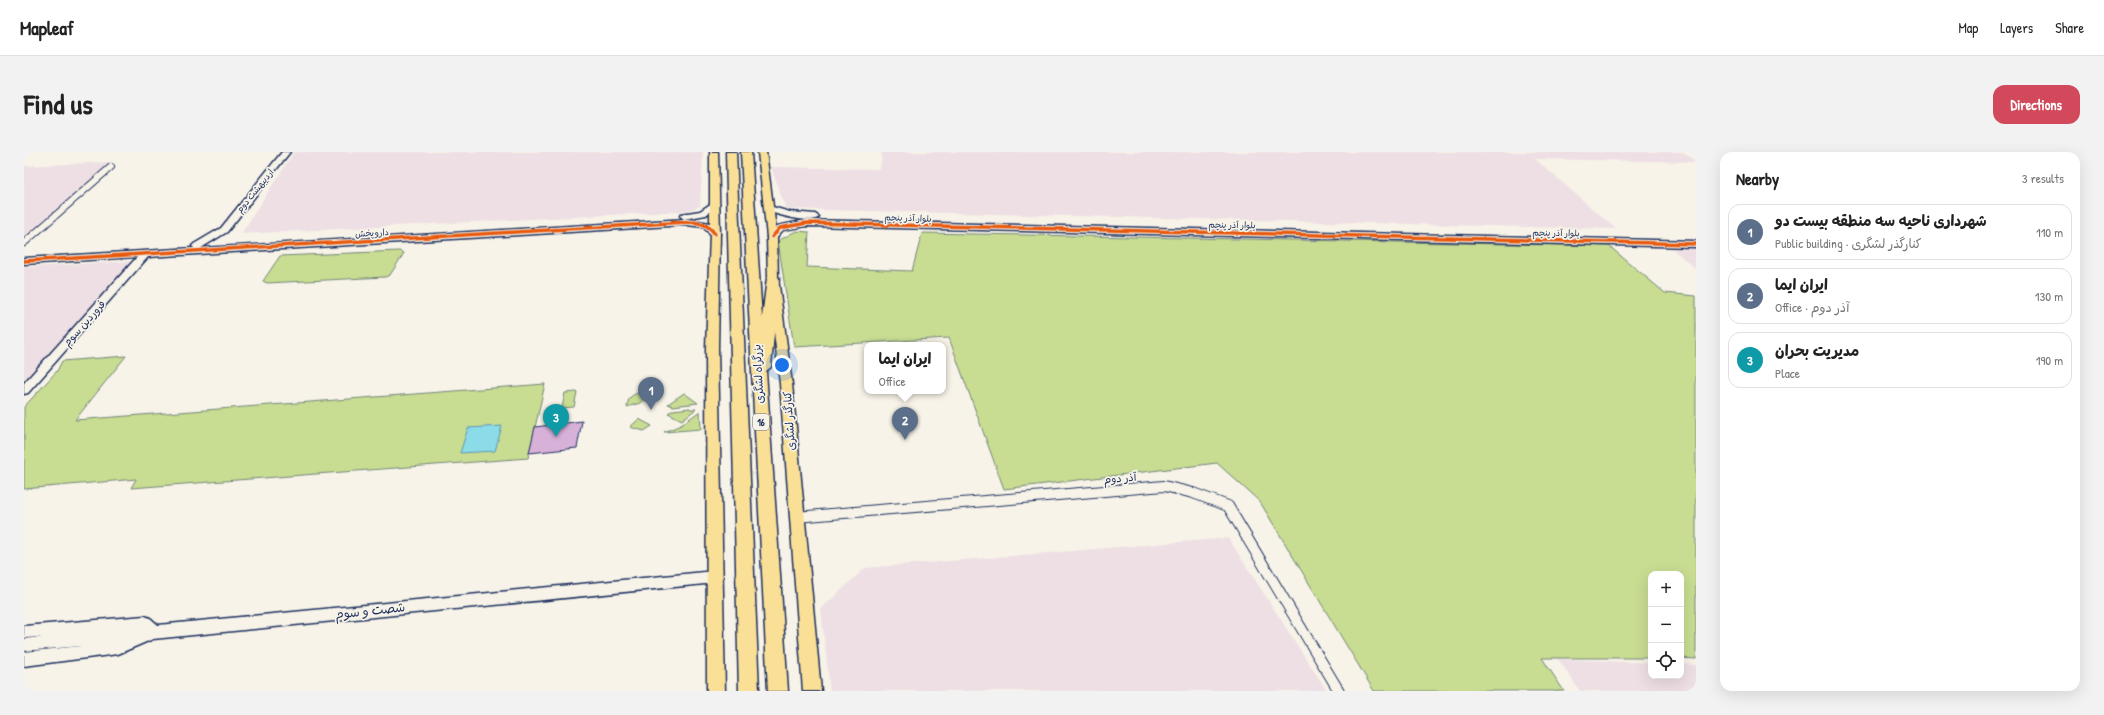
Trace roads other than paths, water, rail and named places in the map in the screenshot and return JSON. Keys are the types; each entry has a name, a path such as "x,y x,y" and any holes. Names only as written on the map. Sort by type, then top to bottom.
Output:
{"highway":[{"name":"بزرگراه لشگری","path":"731,152 748,691"},
{"name":"بزرگراه لشگری","path":"746,152 778,691"},
{"path":"760,398 768,345 773,278"}],"main road":[{"path":"714,152 715,234 712,362 716,577 716,691"},
{"name":"کنارگذر لشگری","path":"762,152 772,237 773,278 786,384 796,517 812,691"}],"street":[{"name":"اردیبهشت دوم","path":"197,246 224,230 286,152"},
{"path":"24,243 111,167"},
{"name":"داروپخش","path":"24,262 220,251 688,219 707,212 715,204"},
{"name":"بلوار آذر پنجم","path":"769,209 790,215 809,216 1543,237 1696,244"},
{"name":"داروپخش","path":"24,255 688,219 707,224 712,227 715,234"},
{"name":"بلوار آذر پنجم","path":"772,237 780,228 807,223 1543,237 1696,238"},
{"path":"220,251 227,244 224,240 224,230"},
{"name":"فروردین سوم","path":"24,390 144,255"},
{"name":"آذر دوم","path":"796,517 1164,486 1193,493 1228,506 1339,691"},
{"name":"شصت و سوم","path":"24,645 154,631 716,577"},
{"path":"24,632 145,622 154,631 118,648 24,659"}],"water":[{"path":"502,426 495,451 460,453 468,428"}],"place":[{"name":"شهرداری ناحیه سه منطقه بیست دو","path":"651,410"},
{"name":"مدیریت بحران","path":"556,437"},
{"name":"ایران ایما","path":"905,440"}]}
